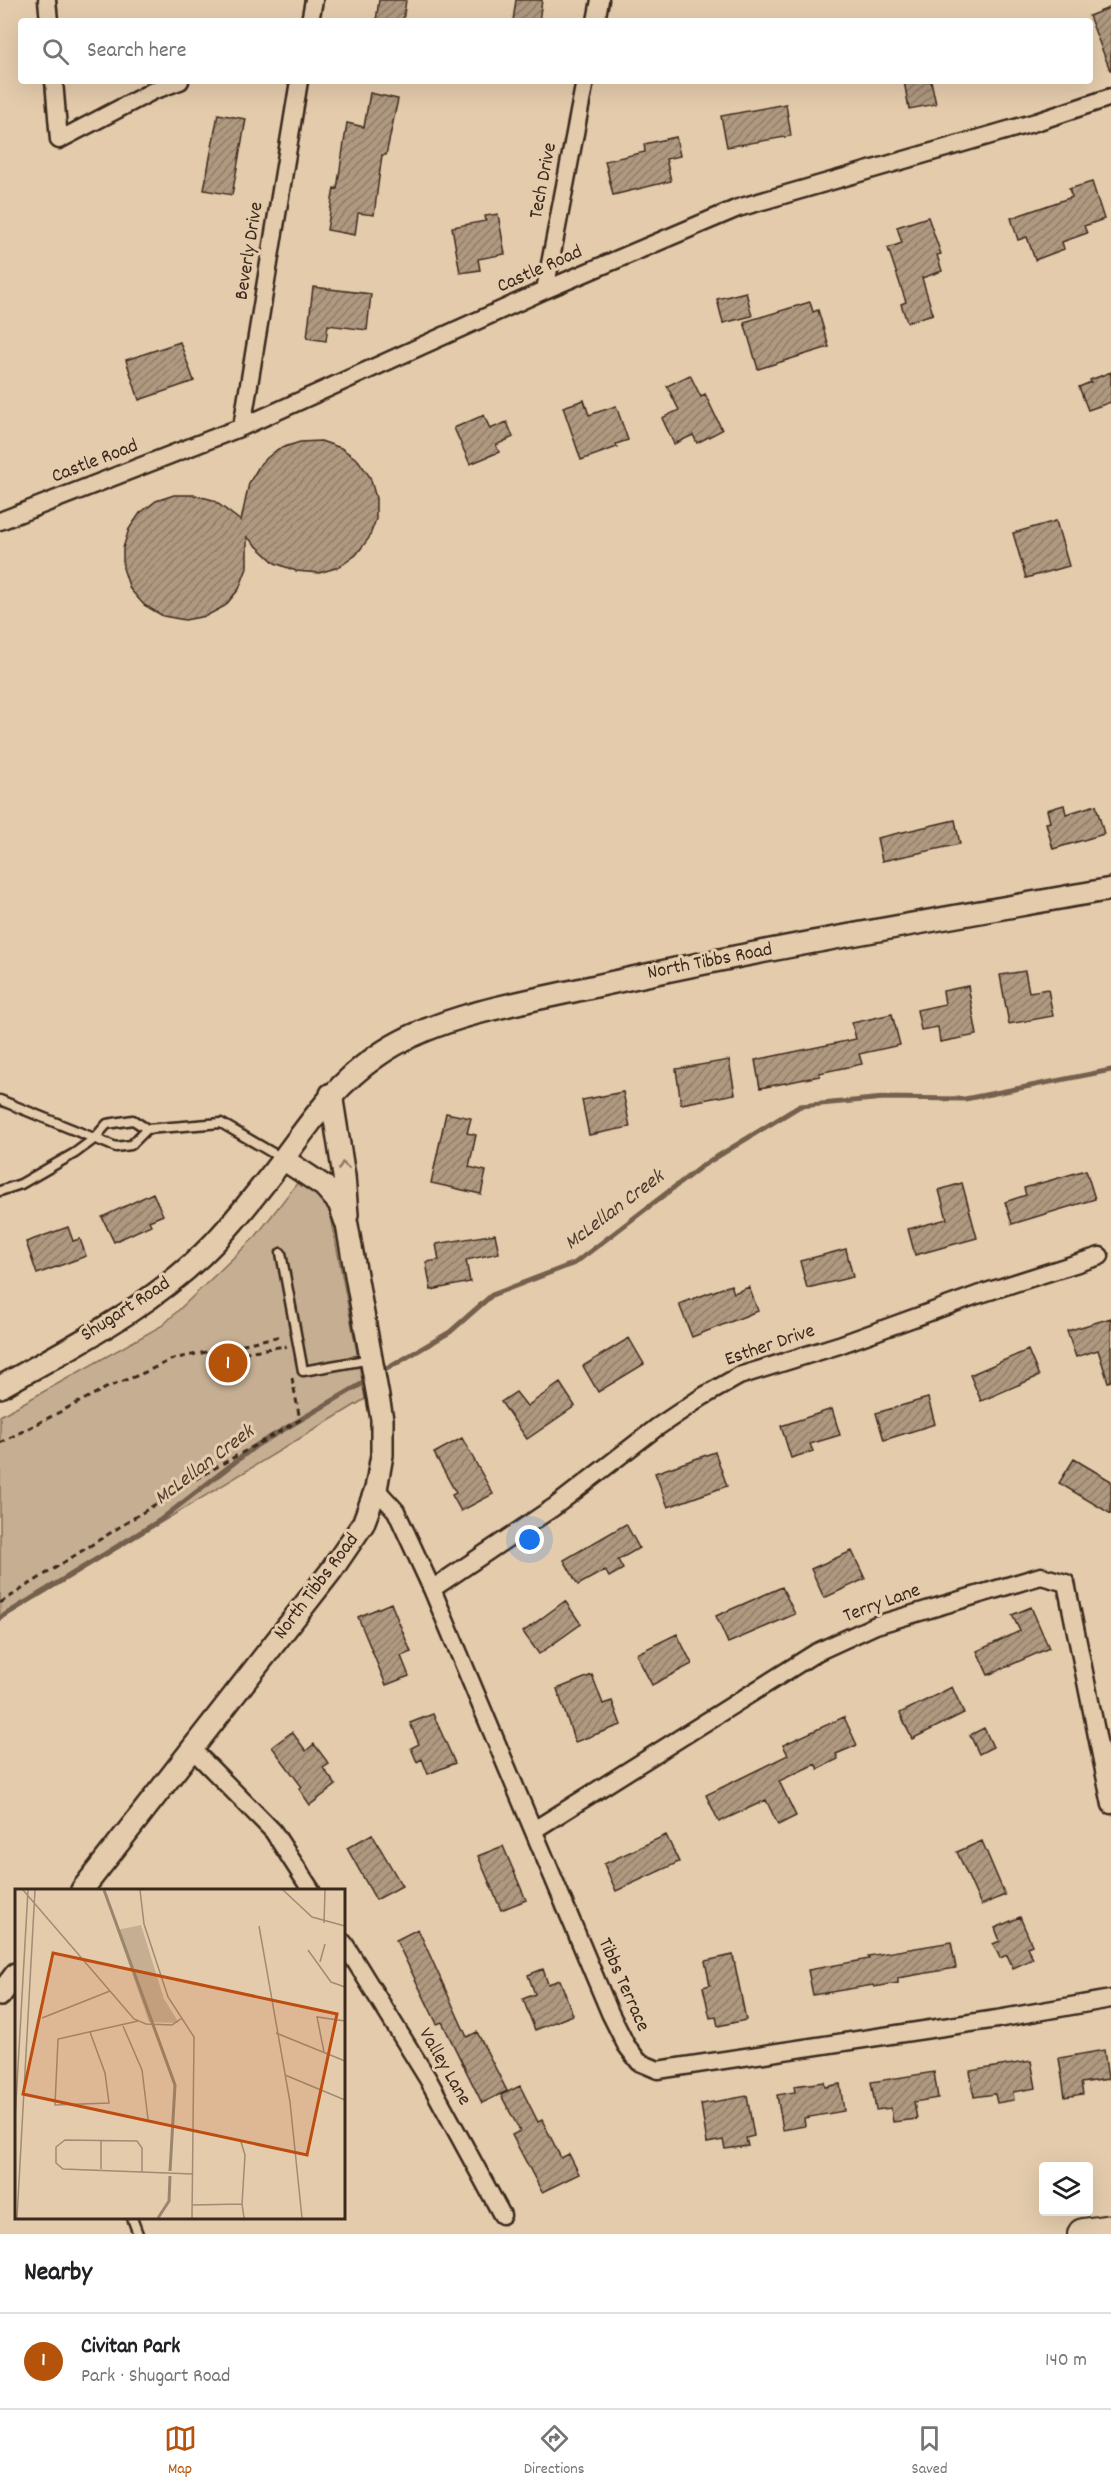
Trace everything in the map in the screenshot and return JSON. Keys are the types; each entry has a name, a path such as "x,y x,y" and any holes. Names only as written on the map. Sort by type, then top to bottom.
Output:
{"highway":[{"path":"1083,2234 1111,2230"}],"street":[{"path":"47,0 49,18"},
{"path":"311,18 314,0"},
{"path":"597,18 600,0"},
{"path":"54,84 59,140 153,91 172,84"},
{"name":"Beverly Drive","path":"242,427 299,84"},
{"name":"Tech Drive","path":"544,290 584,84"},
{"name":"Castle Road","path":"0,521 242,427 544,290 738,208 1036,122 1111,97"},
{"name":"North Tibbs Road","path":"347,1225 339,1203 324,1186 283,1159 306,1124 331,1094 379,1054 403,1040 499,1007 693,964 1111,889"},
{"name":"North Tibbs Road","path":"83,1889 331,1571 363,1524 376,1489 382,1455 382,1419 347,1225 344,1176 331,1094"},
{"name":"Shugart Road","path":"0,1387 148,1301 184,1272 215,1241 283,1159"},
{"name":"Esther Drive","path":"432,1589 554,1507 693,1403 739,1376 839,1345 977,1295 1100,1256"},
{"name":"Tibbs Terrace","path":"376,1489 396,1511 432,1589 621,2034 639,2062 658,2070 997,2019 1111,1999"},
{"name":"Terry Lane","path":"534,1830 817,1652 876,1625 1041,1576 1065,1583 1111,1805"},
{"path":"193,1750 273,1831 310,1889"},
{"name":"Valley Lane","path":"345,1945 428,2079 502,2215"},
{"path":"0,1995 15,1975"}],"lane":[{"path":"0,1100 116,1147 131,1145 147,1129"},
{"path":"0,1191 21,1184 75,1152 94,1139 107,1124 133,1120 147,1129 221,1123 283,1159"},
{"path":"281,1253 303,1371 372,1362"},
{"path":"133,2219 138,2234"}],"path":[{"path":"0,1443 108,1387 173,1359 281,1336"},
{"path":"233,1354 285,1346 287,1357"},
{"path":"0,1603 192,1481 300,1420 292,1378"}],"shaded area":[{"path":"305,1173 324,1173 365,1399 0,1620 0,1416 163,1325 256,1236"}],"building":[{"path":"379,0 406,0 403,18 376,18"},
{"path":"516,0 542,0 539,18 513,18"},
{"path":"1111,7 1111,70 1093,26 1093,18 1089,16"},
{"path":"905,84 932,84 936,104 909,109"},
{"path":"370,93 398,99 386,155 382,155 374,215 358,213 355,235 327,230 334,188 337,189 347,123 364,127"},
{"path":"786,104 791,136 727,147 721,116"},
{"path":"218,114 246,119 232,195 204,190"},
{"path":"676,137 680,156 666,159 671,181 613,195 605,161 645,152 644,144"},
{"path":"1092,182 1104,219 1084,226 1087,233 1062,242 1064,249 1035,260 1027,237 1018,240 1011,218 1072,197 1069,189"},
{"path":"498,214 505,254 478,259 480,270 460,273 452,227 486,221 485,216"},
{"path":"928,217 941,254 937,255 942,271 922,278 933,314 907,322 901,304 906,302 888,248 902,243 897,227"},
{"path":"313,287 371,294 367,330 328,325 326,341 307,338"},
{"path":"746,292 752,316 723,323 717,299"},
{"path":"810,302 813,312 818,310 829,347 758,369 744,322"},
{"path":"180,342 194,381 139,400 126,360"},
{"path":"1111,372 1111,402 1088,410 1079,387"},
{"path":"690,375 701,397 705,394 722,430 697,443 693,435 674,444 662,418 679,410 667,386"},
{"path":"584,400 589,415 616,406 628,440 616,444 617,447 581,460 563,407"},
{"path":"484,415 490,429 507,422 513,437 496,445 499,452 470,464 454,428"},
{"path":"321,441 341,448 358,460 370,477 376,498 376,519 369,538 356,555 339,567 319,573 296,571 275,563 247,537 247,568 239,589 225,606 206,616 185,620 163,616 144,605 130,589 123,568 123,548 129,529 140,513 156,501 174,495 194,495 213,500 241,521 249,483 261,463 278,449 300,442"},
{"path":"1056,521 1069,566 1026,578 1013,533"},
{"path":"1064,805 1066,814 1096,805 1104,834 1053,849 1046,823 1050,822 1047,810"},
{"path":"955,820 960,844 882,861 877,838"},
{"path":"1025,971 1029,992 1048,989 1053,1016 1009,1024 1000,975"},
{"path":"968,986 977,1035 940,1042 938,1027 921,1030 917,1010 945,1004 943,991"},
{"path":"892,1014 900,1045 859,1054 862,1064 819,1073 820,1076 760,1088 755,1060 856,1039 852,1023"},
{"path":"729,1060 735,1094 681,1104 676,1069"},
{"path":"623,1092 630,1127 589,1135 582,1100"},
{"path":"446,1113 471,1118 467,1133 476,1135 469,1167 486,1171 481,1194 431,1183"},
{"path":"1086,1170 1095,1199 1012,1224 1005,1202 1026,1195 1024,1188"},
{"path":"962,1183 977,1238 915,1255 908,1229 947,1219 939,1190"},
{"path":"153,1193 163,1215 149,1221 151,1225 114,1242 102,1217"},
{"path":"68,1227 73,1241 80,1239 86,1256 37,1274 26,1242"},
{"path":"495,1234 499,1253 466,1260 470,1282 431,1290 426,1262 439,1260 436,1244"},
{"path":"846,1249 853,1277 807,1288 800,1261"},
{"path":"731,1285 734,1293 749,1287 758,1311 692,1337 679,1304"},
{"path":"1111,1318 1111,1381 1108,1382 1098,1350 1076,1357 1067,1331"},
{"path":"629,1338 644,1364 598,1392 583,1366"},
{"path":"1028,1350 1039,1376 981,1401 970,1375"},
{"path":"560,1383 575,1406 527,1439 501,1402 516,1392 527,1406"},
{"path":"928,1398 935,1424 884,1440 876,1413"},
{"path":"832,1409 840,1435 810,1444 813,1451 791,1458 781,1426"},
{"path":"462,1438 493,1494 461,1511 452,1495 456,1493 434,1453"},
{"path":"715,1452 727,1486 668,1507 655,1473"},
{"path":"1074,1459 1111,1481 1111,1514 1059,1483"},
{"path":"626,1524 639,1548 618,1560 623,1569 609,1577 605,1570 578,1585 564,1560"},
{"path":"852,1551 865,1579 824,1598 811,1569"},
{"path":"782,1587 795,1614 728,1643 716,1616"},
{"path":"565,1601 581,1624 539,1654 523,1632"},
{"path":"391,1603 411,1652 401,1656 409,1676 386,1685 358,1617"},
{"path":"1031,1607 1049,1648 988,1675 977,1651 1020,1631 1012,1615"},
{"path":"677,1634 692,1664 652,1685 636,1654"},
{"path":"592,1675 603,1704 612,1701 621,1725 575,1742 557,1689"},
{"path":"952,1687 964,1713 912,1739 900,1713"},
{"path":"433,1714 455,1763 428,1774 422,1759 417,1762 411,1748 419,1744 410,1723"},
{"path":"844,1717 857,1745 836,1754 838,1759 818,1769 815,1764 779,1781 796,1816 778,1825 766,1800 719,1822 706,1795 788,1755 783,1745"},
{"path":"984,1728 993,1747 979,1754 970,1735"},
{"path":"292,1732 306,1751 314,1744 329,1764 323,1768 336,1785 310,1805 299,1789 302,1787 272,1747"},
{"path":"372,1834 402,1886 376,1900 347,1848"},
{"path":"666,1835 679,1862 616,1891 604,1864"},
{"path":"982,1841 1005,1895 981,1905 957,1852"},
{"path":"503,1846 526,1900 501,1910 478,1856"},
{"path":"1020,1917 1032,1945 1027,1947 1033,1959 1013,1968 1007,1955 1000,1958 993,1944 1000,1941 995,1928"},
{"path":"418,1929 467,2037 477,2032 507,2091 482,2103 442,2022 437,2024 396,1940"},
{"path":"951,1942 956,1968 898,1978 898,1983 813,1995 808,1970 869,1959 868,1956"},
{"path":"733,1955 746,2020 718,2026 716,2017 710,2018 703,1987 710,1985 705,1961"},
{"path":"543,1969 548,1984 560,1980 573,2015 535,2030 523,1999 535,1994 528,1975"},
{"path":"1104,2050 1108,2079 1081,2083 1083,2094 1065,2097 1059,2058"},
{"path":"1031,2061 1036,2088 1013,2092 1014,2100 997,2103 995,2094 974,2097 970,2071"},
{"path":"934,2072 938,2098 914,2102 917,2119 893,2122 891,2108 876,2110 871,2082"},
{"path":"824,2082 825,2087 840,2084 844,2111 804,2118 805,2126 783,2130 777,2095 795,2092 794,2086"},
{"path":"520,2086 538,2122 542,2120 561,2158 569,2154 579,2174 542,2192 512,2135 520,2131 501,2095"},
{"path":"747,2096 754,2136 746,2138 748,2146 725,2149 723,2140 707,2143 701,2104"}],"waterway":[{"name":"McLellan Creek","path":"378,1374 450,1332 492,1295 575,1263 702,1166 800,1106 884,1098 965,1099 1111,1070"},
{"name":"McLellan Creek","path":"0,1618 159,1521 257,1445 370,1379"}],"place":[{"name":"Civitan Park","path":"228,1363"}]}
